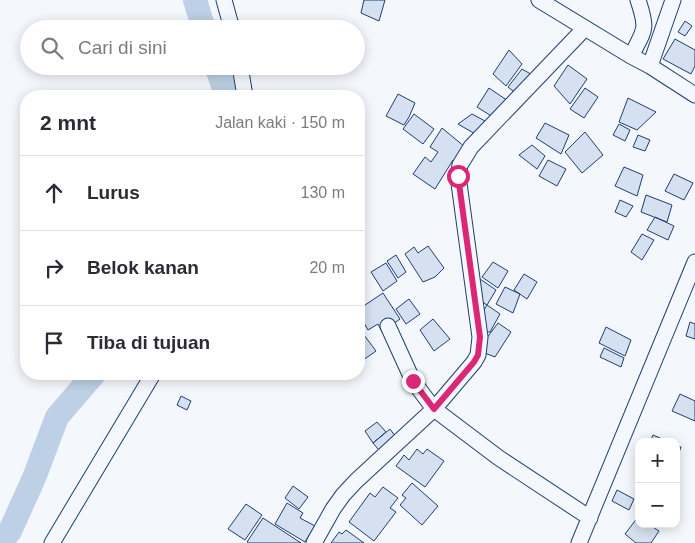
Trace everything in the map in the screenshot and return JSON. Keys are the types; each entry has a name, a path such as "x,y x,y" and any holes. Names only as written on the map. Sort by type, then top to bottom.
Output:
{"street":[{"path":"224,0 230,20"},
{"path":"539,0 695,95"},
{"path":"631,56 645,29 645,21 638,0"},
{"path":"650,66 673,0"},
{"path":"314,543 343,495 434,409 474,362 480,348 480,337 458,176 460,165 471,147 585,28"},
{"path":"242,75 244,90"},
{"path":"579,543 695,262"},
{"path":"388,326 413,381 434,409 499,458 590,518"},
{"path":"52,543 149,380"}],"building":[{"path":"364,0 385,0 379,21 361,13"},
{"path":"685,21 692,26 685,36 678,32"},
{"path":"675,39 695,50 695,66 691,74 663,59"},
{"path":"509,50 522,64 506,86 493,74"},
{"path":"568,65 587,79 570,104 554,86"},
{"path":"522,69 534,76 518,95 508,87"},
{"path":"489,88 511,103 496,119 477,107"},
{"path":"585,88 598,97 584,118 570,109"},
{"path":"398,94 415,103 404,125 386,116"},
{"path":"628,98 656,112 637,130 619,122"},
{"path":"414,114 434,129 423,144 403,129"},
{"path":"472,114 485,121 477,135 458,124"},
{"path":"545,123 569,135 561,154 536,138"},
{"path":"619,124 630,130 625,141 613,135"},
{"path":"442,128 465,147 455,162 453,160 435,189 413,174 425,157 431,162 438,152 430,147"},
{"path":"585,132 603,155 582,173 565,152"},
{"path":"638,135 650,140 645,151 633,147"},
{"path":"532,145 545,156 537,169 519,155"},
{"path":"548,160 566,169 557,186 539,176"},
{"path":"624,167 643,175 637,196 615,186"},
{"path":"674,174 693,183 684,200 665,191"},
{"path":"646,195 672,205 667,222 641,212"},
{"path":"620,200 633,206 626,217 615,212"},
{"path":"655,217 674,226 668,240 647,230"},
{"path":"642,234 654,240 642,260 631,252"},
{"path":"428,246 444,268 435,277 423,282 405,254 414,247 418,253"},
{"path":"396,255 406,272 398,278 387,261"},
{"path":"493,262 508,271 498,288 482,277"},
{"path":"386,263 397,281 383,291 371,272"},
{"path":"524,274 537,282 527,299 514,290"},
{"path":"480,279 496,290 487,305 476,298 475,287"},
{"path":"505,287 520,294 513,313 496,304"},
{"path":"383,293 400,319 382,332 378,324 368,330 365,325 365,305"},
{"path":"409,299 420,314 406,324 396,309"},
{"path":"487,305 500,314 490,332 482,332 479,318"},
{"path":"433,319 450,339 434,351 420,330"},
{"path":"690,322 695,324 695,339 686,336"},
{"path":"498,323 511,332 495,357 482,352 483,343"},
{"path":"606,327 631,340 625,356 599,343"},
{"path":"365,336 376,351 365,359"},
{"path":"604,348 624,358 621,367 600,357"},
{"path":"680,394 695,401 695,421 672,411"},
{"path":"181,396 191,401 187,410 177,405"},
{"path":"377,422 386,432 373,443 365,431"},
{"path":"390,429 398,440 383,455 373,443"},
{"path":"417,449 423,454 427,449 444,461 425,487 396,466 404,455 409,460"},
{"path":"412,483 438,506 422,525 400,505 406,498 402,495"},
{"path":"293,486 308,497 299,509 285,498"},
{"path":"383,487 398,498 390,508 396,512 374,541 349,522 370,493 375,497"},
{"path":"617,490 634,499 629,510 612,501"},
{"path":"287,503 303,513 300,518 315,526 305,542 275,524"},
{"path":"246,504 262,515 245,540 228,529"},
{"path":"263,518 301,543 247,542"},
{"path":"635,521 635,528 654,528 659,531 651,543 636,543 625,534"},
{"path":"346,530 364,543 331,543 339,532 342,534"}],"waterway":[{"path":"195,0 201,20"},
{"path":"219,75 223,90"},
{"path":"1,543 10,531 34,478 57,417 89,380"}],"route":[{"path":"413,381 418,391 434,409 474,362 480,348 458,176"}]}
